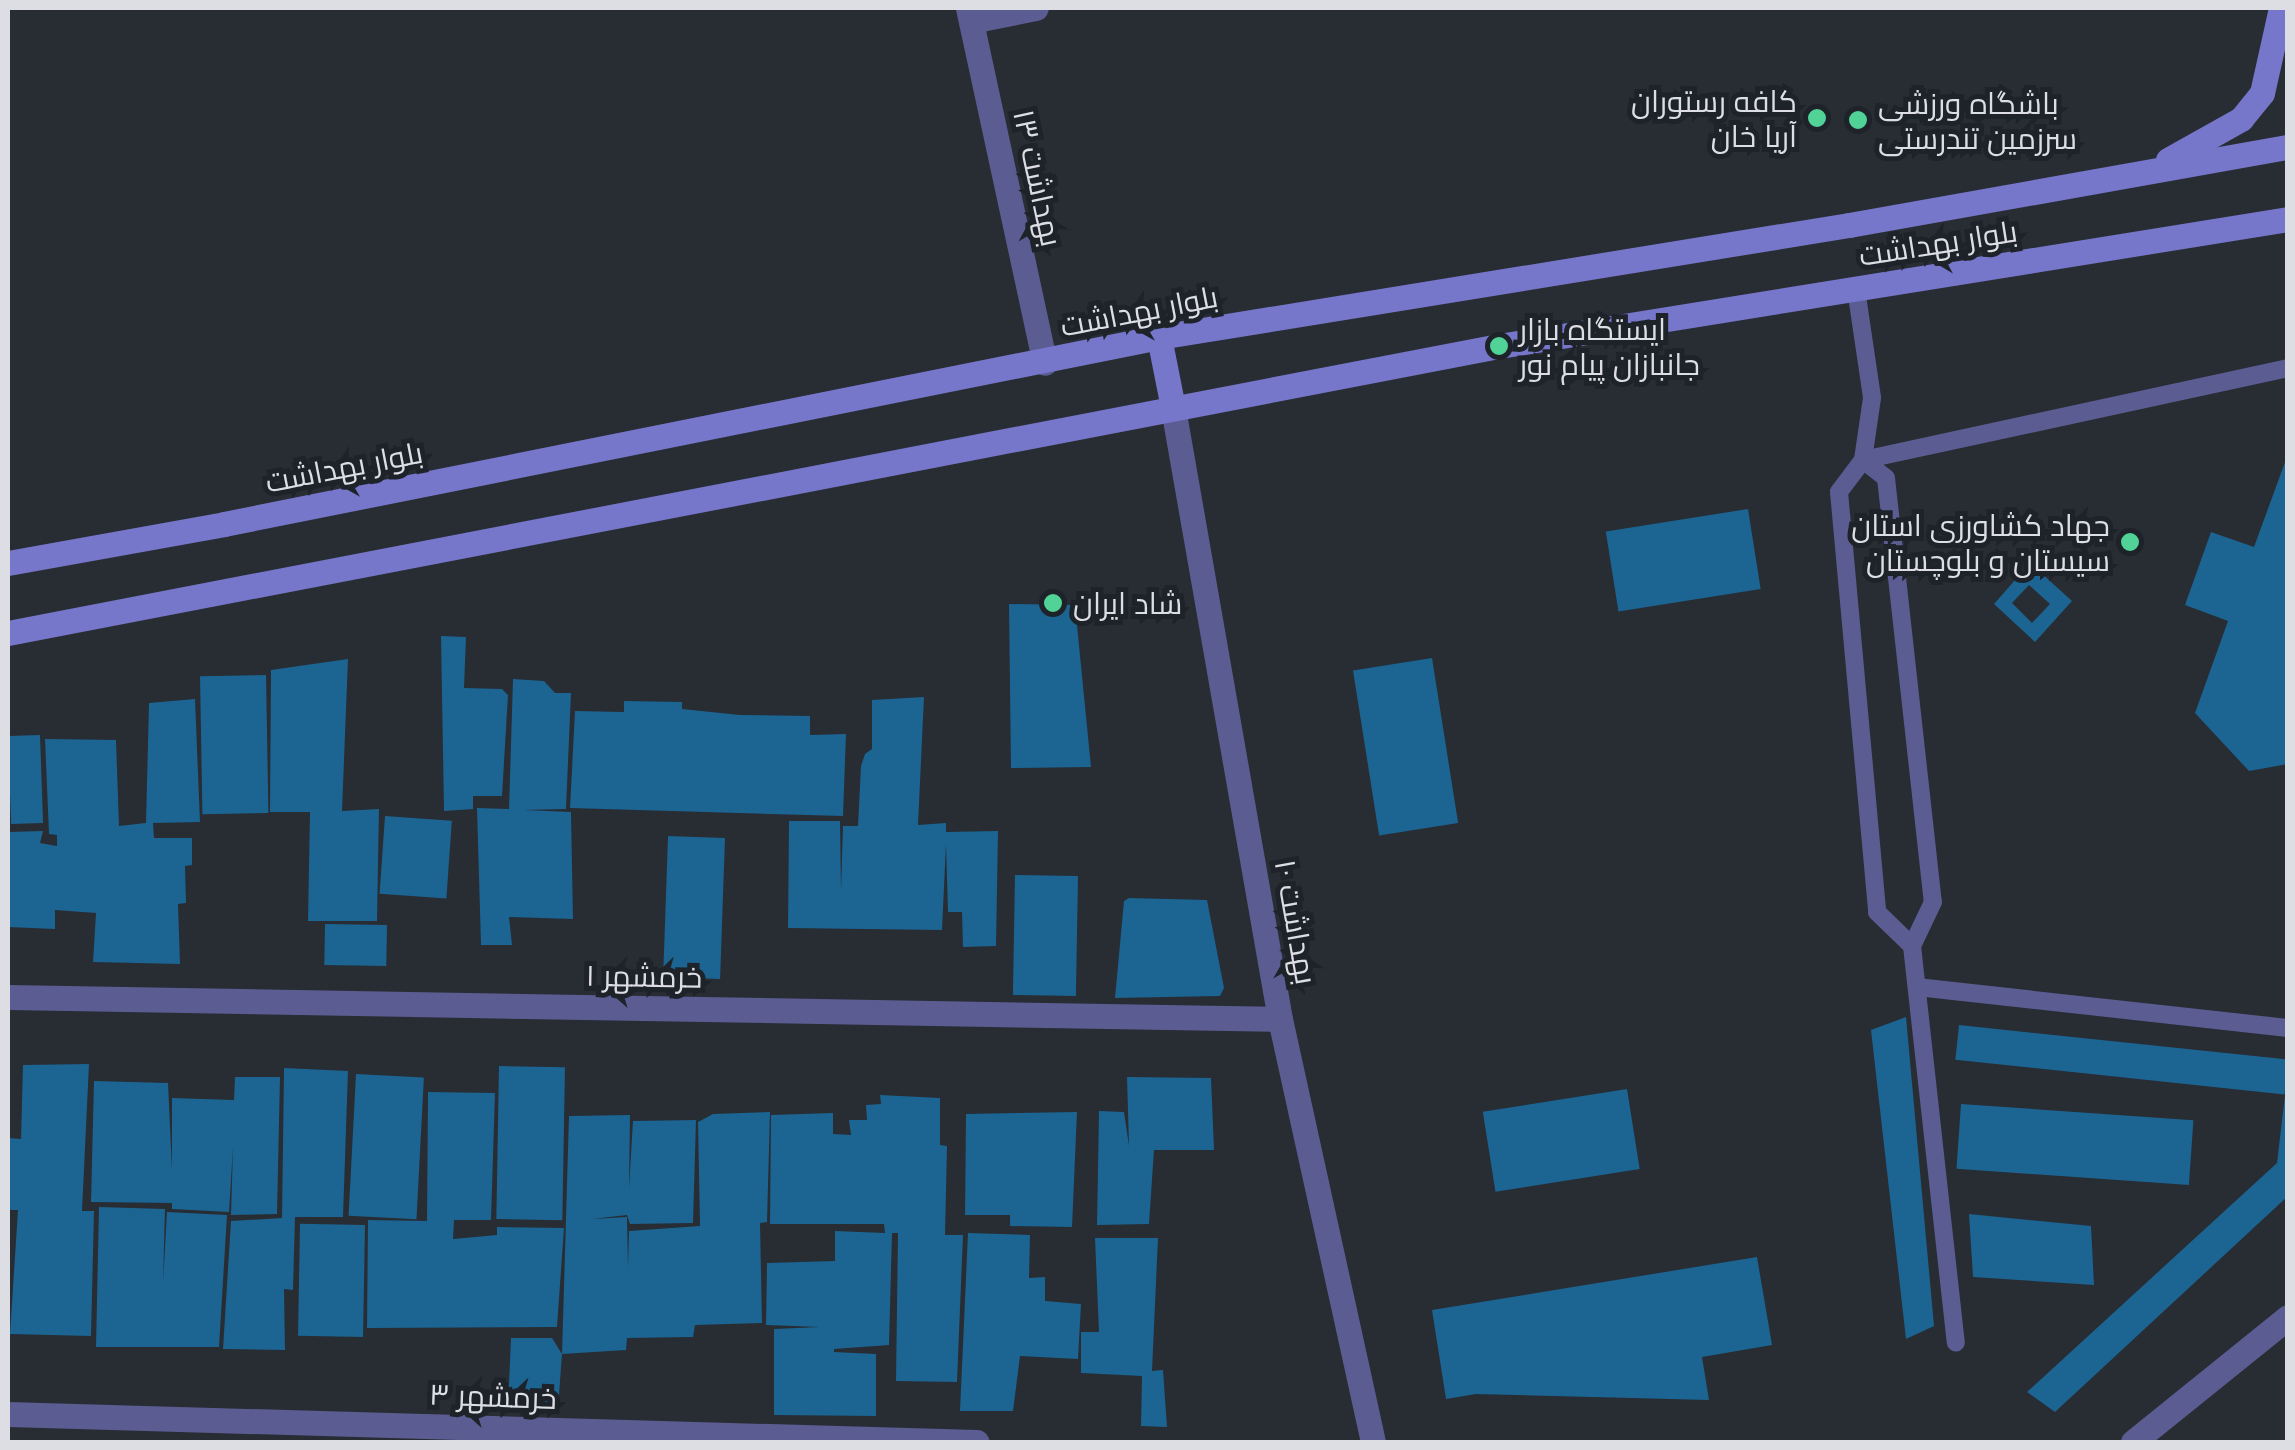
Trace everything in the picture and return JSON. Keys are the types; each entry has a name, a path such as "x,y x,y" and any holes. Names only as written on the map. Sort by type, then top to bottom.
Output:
{"main road":[{"path":"2153,168 2241,118 2262,93 2281,8"},
{"name":"بلوار بهداشت","path":"8,563 1044,363 1159,337 1849,225 2288,147"},
{"name":"بلوار بهداشت","path":"8,633 1499,346 2288,220"},
{"path":"1159,337 1173,408"}],"street":[{"path":"970,14 1036,8"},
{"name":"بهداشت ۱۳","path":"970,14 1044,363"},
{"name":"بهداشت ۱۰","path":"1173,408 1280,1019 1373,1442"},
{"name":"خرمشهر ۱","path":"8,997 1280,1019"},
{"path":"2134,1442 2288,1317"},
{"name":"خرمشهر ۳","path":"8,1414 977,1442"}],"lane":[{"path":"1856,289 1872,398 1863,460 1839,492 1876,912 1912,946"},
{"path":"1863,460 2288,368"},
{"path":"1863,460 1886,478 1932,902 1912,946 1956,1343"},
{"path":"1916,987 2288,1028"}],"building":[{"path":"2288,454 2288,764 2249,771 2195,713 2228,621 2185,605 2211,532 2254,547"},
{"path":"1748,509 1761,589 1618,612 1606,532"},
{"path":"2030,563 2072,601 2035,642 1994,604","holes":["2029,585 2050,604 2032,623 2012,603"]},
{"path":"1009,604 1075,605 1091,767 1011,768"},
{"path":"441,636 466,637 464,688 502,689 508,695 502,796 473,796 473,809 444,811"},
{"path":"1432,658 1458,823 1379,835 1353,671"},
{"path":"348,659 342,811 379,809 377,921 308,921 310,812 270,812 271,670"},
{"path":"266,675 268,813 202,814 200,676"},
{"path":"513,679 544,681 555,693 571,693 566,809 524,810 571,812 573,919 509,917 512,945 481,945 477,808 509,809"},
{"path":"924,697 918,825 946,823 946,832 998,831 996,946 963,947 962,912 948,912 946,844 942,930 788,928 789,821 840,821 841,891 843,826 858,826 861,766 865,754 872,749 872,700"},
{"path":"195,699 200,822 153,823 154,838 192,838 192,865 185,866 186,903 178,904 180,964 93,962 96,913 55,910 55,929 8,927 8,832 43,831 40,843 57,846 57,835 49,834 45,739 116,740 119,826 146,823 149,703"},
{"path":"624,701 682,702 682,709 740,715 810,716 810,735 846,734 843,816 570,808 575,711 624,712"},
{"path":"40,735 43,823 11,824 8,736"},
{"path":"385,816 452,821 446,898 380,894"},
{"path":"668,836 725,838 720,979 663,977"},
{"path":"1015,875 1078,876 1076,996 1013,995"},
{"path":"1207,900 1224,988 1220,996 1115,998 1124,901"},
{"path":"325,924 387,925 386,966 324,965"},
{"path":"1906,1017 1934,1326 1906,1339 1871,1030"},
{"path":"1959,1025 2288,1060 2285,1094 1955,1060"},
{"path":"89,1064 82,1211 94,1211 91,1336 10,1334 18,1210 8,1210 8,1138 21,1139 23,1065"},
{"path":"499,1066 565,1067 562,1220 496,1219"},
{"path":"284,1068 348,1071 343,1217 295,1217 293,1290 284,1289 285,1350 223,1349 231,1221 282,1218"},
{"path":"356,1074 424,1078 416,1219 349,1216"},
{"path":"235,1077 280,1077 277,1214 231,1215 233,1147 229,1212 172,1209 172,1203 91,1202 94,1081 168,1083 172,1170 172,1098 234,1100"},
{"path":"1127,1077 1211,1078 1214,1150 1154,1150 1149,1224 1097,1225 1099,1111 1124,1112 1129,1146"},
{"path":"1627,1089 1640,1169 1495,1192 1483,1112"},
{"path":"428,1092 495,1093 491,1220 454,1220 453,1239 497,1235 497,1227 564,1228 557,1327 367,1328 368,1220 427,1221"},
{"path":"880,1095 940,1098 940,1145 947,1146 945,1235 963,1235 957,1382 896,1381 898,1233 892,1233 889,1345 834,1349 876,1354 876,1416 774,1415 774,1329 820,1327 766,1325 767,1263 835,1261 835,1231 885,1233 884,1224 770,1224 771,1115 833,1113 833,1134 851,1135 849,1120 867,1120 866,1105 881,1104"},
{"path":"2285,1095 2288,1196 2055,1412 2027,1392 2277,1163"},
{"path":"1961,1104 2193,1120 2189,1185 1956,1169"},
{"path":"770,1112 767,1222 760,1223 762,1323 695,1325 693,1337 627,1338 626,1350 562,1354 569,1116 630,1115 629,1188 633,1121 696,1120 693,1223 630,1224 627,1215 592,1219 627,1217 628,1267 629,1231 700,1226 698,1122 713,1114"},
{"path":"1077,1112 1072,1227 1010,1226 1010,1215 965,1215 966,1114"},
{"path":"99,1207 165,1209 163,1283 167,1212 227,1215 219,1347 96,1347"},
{"path":"1969,1214 2091,1226 2094,1285 1973,1277"},
{"path":"300,1224 365,1225 363,1337 298,1336"},
{"path":"968,1233 1030,1235 1029,1278 1045,1277 1045,1301 1081,1304 1078,1359 1020,1356 1013,1411 960,1411"},
{"path":"1095,1238 1158,1238 1152,1371 1163,1370 1167,1427 1141,1426 1142,1376 1081,1373 1081,1332 1099,1332"},
{"path":"1757,1257 1772,1345 1702,1357 1709,1400 1476,1394 1446,1399 1432,1310"},
{"path":"511,1338 552,1338 562,1354 558,1408 508,1408"}],"place":[{"name":"کافه رستوران آریا خان","path":"1817,118"},
{"name":"باشگاه ورزشی سرزمین تندرستی","path":"1858,120"},
{"name":"ایستگاه بازار جانبازان پیام نور","path":"1499,346"},
{"name":"جهاد کشاورزی استان سیستان و بلوچستان","path":"2130,542"},
{"name":"شاد ایران","path":"1053,603"}]}
